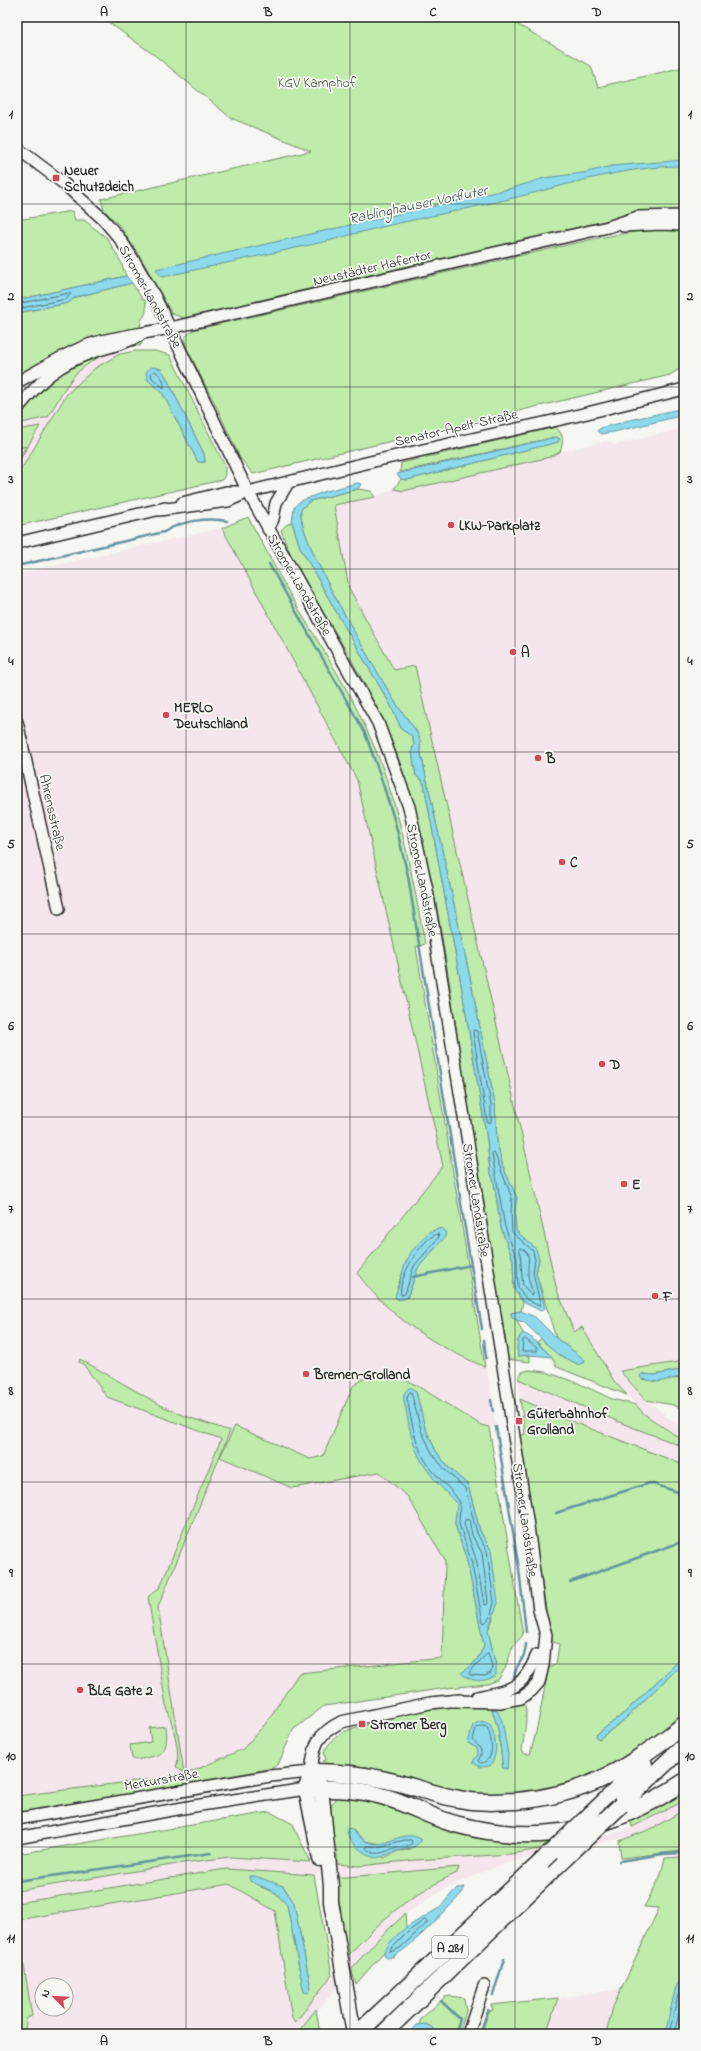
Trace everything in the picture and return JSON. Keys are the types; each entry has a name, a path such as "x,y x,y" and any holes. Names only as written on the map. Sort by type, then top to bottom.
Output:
{"highway":[{"path":"311,1772 357,1774 387,1780 460,1800 495,1803 533,1800 565,1794 620,1771 684,1725"},
{"name":"A 281","path":"358,2034 684,1725"},
{"name":"A 281","path":"382,2034 684,1746"},
{"path":"314,1789 357,1791 384,1797 458,1825 527,1835 582,1829 619,1818 662,1796 684,1782"}],"main road":[{"name":"Stromer Landstraße","path":"311,1772 328,1886 354,2034"}],"street":[{"name":"Stromer Landstraße","path":"17,148 62,182 103,220 120,239 136,264 170,328 248,492 348,667 378,723 409,808 427,890 528,1526 539,1610 546,1635 543,1665 539,1682 531,1691 521,1698 500,1702 453,1701"},
{"name":"Neustädter Hafentor","path":"17,382 90,345 126,335 143,334 170,328 608,227 638,217 684,216"},
{"name":"Neustädter Hafentor","path":"608,227 660,224 684,225"},
{"name":"Neustädter Hafentor","path":"17,408 37,384 63,366 75,359 126,343 143,334"},
{"name":"Senator-Apelt-Straße","path":"672,393 684,386"},
{"name":"Senator-Apelt-Straße","path":"17,543 159,510 201,497 226,492 248,492 684,389"},
{"path":"268,529 273,520 276,503 288,483"},
{"name":"Ahrensstraße","path":"17,722 59,909"},
{"name":"Stromer Landstraße","path":"531,1691 537,1655 539,1610"},
{"name":"Stromer Landstraße","path":"311,1772 313,1752 317,1739 329,1728 341,1722 430,1703 453,1701 500,1692 516,1686 530,1673 537,1655"},
{"name":"Merkurstraße","path":"17,1820 270,1776 311,1772"},
{"path":"17,1838 194,1806 314,1789"},
{"path":"468,2034 484,1986"}],"shaded area":[{"path":"125,326 120,354 95,368 40,440 17,476 17,351"},
{"path":"684,428 684,1361 620,1372 646,1400 684,1430 684,1441 644,1414 614,1381 582,1327 574,1332 557,1290 415,666 394,670 349,588 334,505 375,497 394,489 403,491 550,457 560,452 606,441 615,445"},
{"path":"222,528 357,780 443,1166 357,1274 369,1289 394,1314 417,1331 465,1359 487,1368 496,1428 481,1425 416,1385 390,1373 373,1372 353,1386 323,1456 310,1459 235,1427 292,1488 379,1472 408,1497 445,1561 442,1658 299,1673 266,1723 243,1749 184,1775 17,1796 17,574"},
{"path":"518,1379 624,1424 684,1447 684,1465 576,1423 520,1399"},
{"path":"684,1800 684,1810 651,1829 628,1837 522,1859 498,1866 454,1884 434,1895 405,1914 379,1938 297,2034 24,2034 27,2017 32,2016 17,1920 229,1884 275,1911 292,2018 314,1999 373,1927 405,1901 436,1882 457,1873 458,1868 346,1877 274,1872 80,1892 17,1903 17,1891 183,1863 230,1857 359,1866 416,1860 510,1854 598,1838 624,1831"},
{"path":"621,1989 613,2007 606,2034 546,2034 558,1998"}],"green space":[{"name":"KGV Kamphof","path":"101,17 504,17 591,66 598,87 684,67 684,212 635,214 184,318 172,314 141,258 119,225 104,210 101,199 311,151 231,118 157,57"},
{"path":"72,211 75,220 84,220 107,238 121,262 126,276 17,300 17,220"},
{"path":"639,231 684,231 684,366 670,375 253,474 240,458 218,410 187,349 184,338 193,330 598,238"},
{"path":"132,283 146,303 146,311 141,320 140,328 111,334 21,374 17,373 17,313 68,303 76,297"},
{"path":"143,340 140,346 132,346 113,351 86,365 73,377 48,417 17,424 17,416 25,403 44,381 97,353"},
{"path":"135,351 155,351 170,355 225,466 225,475 222,480 17,526 17,476 67,394 95,368 120,354","holes":["165,375 204,454 205,462 198,462 163,394 148,380"]},
{"path":"40,426 17,464 17,461 26,446 17,449 17,430"},
{"path":"556,427 561,433 562,444 560,452 550,457 403,491 394,489 401,479 407,480 557,442 560,439 556,437 400,472 401,463"},
{"path":"358,489 371,491 375,497 334,505 349,588 394,670 415,666 557,1290 574,1332 582,1327 614,1381 627,1395 557,1367 552,1357 537,1342 542,1338 545,1343 584,1363 581,1357 556,1338 536,1273 539,1259 524,1238 516,1231 514,1211 517,1198 503,1167 497,1142 495,1104 471,982 420,749 419,737 415,729 395,702 339,605 323,575 303,524 301,509 310,501"},
{"path":"248,517 292,598 334,667 358,711 376,752 395,806 409,860 425,944 416,947 485,1367 448,1350 415,1329 384,1304 357,1273 443,1166 357,780 222,528","holes":["429,1232 444,1238 418,1268 407,1298 397,1288 406,1265 418,1245"]},
{"path":"292,522 300,547 390,704 402,730 412,736 414,744 412,751 416,776 422,780 424,784 461,984 487,1140 490,1171 494,1182 501,1228 513,1259 514,1289 523,1302 521,1311 511,1313 512,1318 516,1319 523,1333 518,1341 518,1356 530,1355 530,1362 506,1359 444,948 430,873 411,799 394,746 379,712 353,662 305,582 286,543 281,530"},
{"path":"80,1359 164,1407 185,1416 230,1431 158,1607 184,1773 176,1767 178,1754 177,1746 166,1705 148,1597 160,1587 221,1439 107,1397 84,1365 79,1362"},
{"path":"684,1361 684,1369 655,1375 642,1374 675,1379 684,1376 683,1409 673,1405 646,1400 620,1371"},
{"path":"529,1370 546,1372 578,1383 612,1399 636,1405 644,1414 684,1441 684,1447 624,1424 518,1379 522,1372"},
{"path":"373,1372 390,1373 416,1385 481,1425 489,1427 523,1635 513,1646 505,1669 498,1680 488,1684 447,1688 324,1706 293,1730 279,1763 273,1768 17,1814 17,1796 184,1775 243,1749 266,1723 299,1673 442,1658 445,1561 408,1497 379,1472 292,1488 220,1457 235,1426 310,1459 323,1456 353,1386","holes":["409,1388 416,1392 425,1428 436,1451 448,1467 468,1485 480,1531 491,1550 493,1619 488,1630 496,1666 485,1680 462,1673 476,1661 484,1645 467,1561 455,1524 457,1504 444,1488"]},
{"path":"520,1399 576,1423 684,1465 684,1656 623,1714 596,1735 599,1739 624,1720 684,1662 684,1711 651,1741 621,1763 572,1785 518,1796 463,1793 379,1770 329,1764 323,1761 326,1760 324,1752 328,1745 338,1735 351,1729 372,1723 372,1720 450,1706 523,1701 526,1711 526,1725 522,1751 525,1754 530,1754 536,1733 549,1668 556,1664 559,1644 551,1641 519,1436 525,1434","holes":["492,1709 497,1710 507,1769 503,1768 498,1729"]},
{"path":"166,1726 166,1743 161,1752 151,1757 135,1760 132,1758 130,1745 151,1742 149,1728"},
{"path":"684,1790 684,1800 680,1803 632,1827 630,1820 664,1803"},
{"path":"347,1796 549,1841 540,1849 510,1854 416,1860 359,1866 337,1864 337,1850 333,1850 331,1805 337,1798","holes":["350,1828 365,1841 411,1850 398,1851 384,1858"]},
{"path":"684,1810 684,2034 606,2034 613,2007 659,1908 644,1907 660,1877 665,1858 680,1857 683,1853 681,1851 621,1858 619,1841 651,1829"},
{"path":"270,1812 293,1824 311,1862 230,1857 183,1863 17,1891 17,1854"},
{"path":"459,1867 457,1873 425,1889 398,1908 372,1931 348,1956 339,1908 336,1877"},
{"path":"226,1869 314,1875 332,1975 295,2023 292,2019 275,1911 229,1884 17,1920 17,1903","holes":["283,1886 294,1903 311,1989 304,1992 287,1905 276,1893 261,1887"]},
{"path":"405,1914 406,1928 356,1984 351,1969 379,1938"},
{"path":"17,1921 32,2016 27,2018 24,2034 17,2034"},
{"path":"450,1996 464,1998 466,2011 459,2034 436,2034 419,2025 421,2019 445,1997"},
{"path":"558,1998 546,2034 481,2034 489,2011 493,2010 491,2005"},
{"path":"316,2009 320,2034 297,2034 299,2031"}],"water":[{"path":"684,160 684,166 639,169 616,173 505,200 372,229 328,241 162,277 156,269 513,188 544,178 583,173 612,166"},
{"path":"126,276 132,283 76,297 68,303 17,313 17,300"},
{"path":"154,367 161,369 165,375 204,454 205,462 198,462 163,394 148,380 146,373 149,368"},
{"path":"684,408 684,415 614,432 601,434 597,431 603,427 625,421"},
{"path":"556,437 560,439 558,442 407,480 401,479 397,474"},
{"path":"357,483 361,484 358,489 310,501 301,509 303,524 323,574 339,604 395,702 415,729 420,739 420,749 471,982 495,1104 497,1142 503,1167 517,1198 515,1211 516,1231 536,1249 539,1259 536,1273 545,1308 541,1311 523,1302 514,1289 513,1260 501,1228 494,1182 490,1171 487,1140 461,984 424,784 422,780 416,776 412,751 414,744 412,736 402,730 390,704 300,547 292,522 294,508 299,502 323,492"},
{"path":"441,1228 446,1233 444,1238 418,1268 407,1298 399,1300 395,1297 405,1264 412,1251 429,1232"},
{"path":"521,1311 535,1317 556,1338 585,1360 584,1363 579,1365 556,1353 525,1323 512,1318 511,1313"},
{"path":"523,1333 532,1338 552,1357 530,1355 518,1356 518,1341"},
{"path":"684,1369 684,1376 658,1382 642,1379 640,1376 642,1374 655,1375"},
{"path":"409,1388 412,1388 416,1392 425,1428 436,1451 448,1467 468,1485 480,1531 491,1550 498,1603 488,1630 496,1666 496,1675 492,1678 473,1680 461,1673 476,1661 484,1645 467,1561 455,1524 457,1504 431,1475 423,1464 416,1450 404,1401 405,1392"},
{"path":"684,1656 684,1662 624,1720 599,1739 596,1737 596,1735 623,1714"},
{"path":"492,1709 497,1710 502,1721 508,1754 507,1769 503,1768 498,1729"},
{"path":"481,1721 490,1724 494,1734 496,1751 490,1766 480,1767 473,1762 478,1754 477,1748 468,1743 473,1725"},
{"path":"350,1828 362,1839 372,1844 382,1843 405,1836 416,1837 422,1840 412,1848 397,1851 377,1858 363,1852 351,1841 347,1832 347,1829"},
{"path":"249,1876 255,1876 283,1886 294,1903 311,1989 308,1993 304,1992 303,1988 287,1905 276,1893 250,1881"},
{"path":"465,1887 462,1893 447,1909 413,1942 393,1957 386,1958 384,1953 388,1945 400,1933 441,1906 453,1892"},
{"path":"684,1970 684,2029 682,2034 665,2034 675,1990"},
{"path":"425,2024 432,2027 436,2034 409,2034 417,2025"}],"waterway":[{"path":"17,566 164,532 178,525 194,521 211,519 227,521"},
{"path":"269,564 365,733 395,822 408,876 471,1265 413,1277"},
{"path":"471,1265 482,1329"},
{"path":"484,1340 486,1358"},
{"path":"491,1400 493,1411"},
{"path":"496,1427 519,1569 526,1632"},
{"path":"556,1513 650,1483 684,1494"},
{"path":"570,1582 684,1541"},
{"path":"514,1678 515,1672 524,1655 526,1644"},
{"path":"17,1881 211,1853"},
{"path":"620,1861 663,1854 683,1853"},
{"path":"493,1995 504,1959"},
{"path":"441,2001 460,2019 455,2034"},
{"path":"480,2034 488,2010"}],"place":[{"name":"Neuer Schutzdeich","path":"56,178"},
{"name":"LKW-Parkplatz","path":"451,525"},
{"name":"A","path":"513,652"},
{"name":"MERLO Deutschland","path":"166,715"},
{"name":"B","path":"538,758"},
{"name":"C","path":"562,862"},
{"name":"D","path":"602,1064"},
{"name":"E","path":"624,1184"},
{"name":"F","path":"655,1296"},
{"name":"Bremen-Grolland","path":"306,1374"},
{"name":"Güterbahnhof Grolland","path":"519,1421"},
{"name":"BLG Gate 2","path":"80,1690"},
{"name":"Stromer Berg","path":"362,1724"}],"water label":[{"name":"Rablinghauser Vorfluter","path":"418,204"}]}
